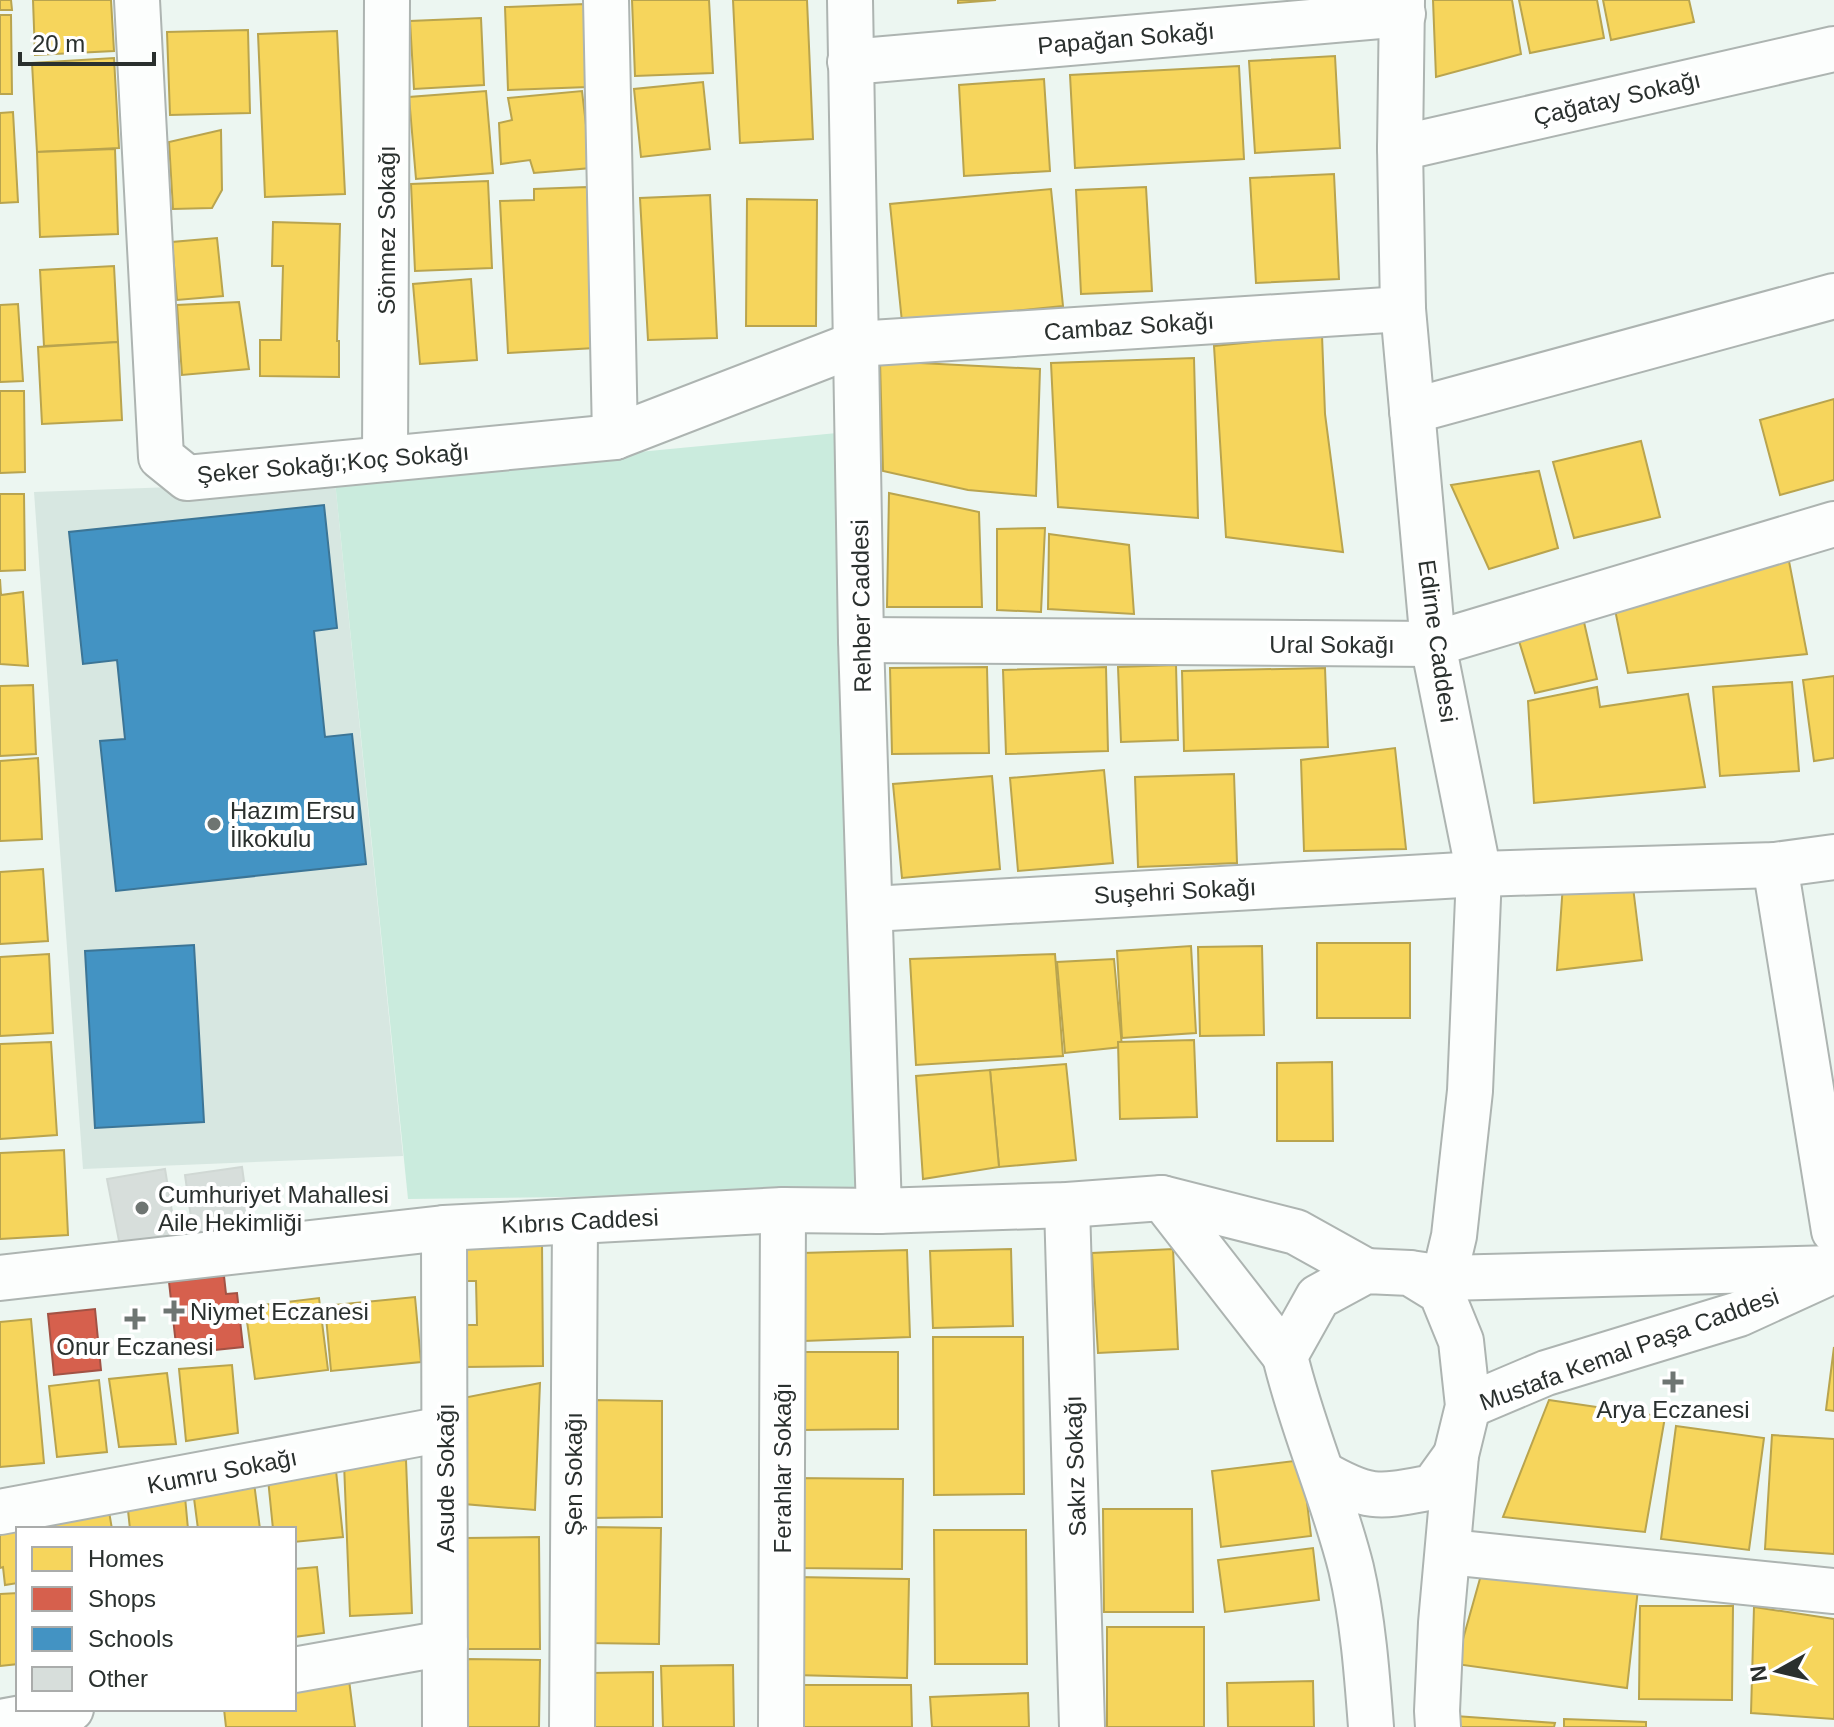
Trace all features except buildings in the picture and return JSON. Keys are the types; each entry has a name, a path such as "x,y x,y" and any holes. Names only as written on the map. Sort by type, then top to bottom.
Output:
{"street":[{"name":"Şeker Sokağı;Koç Sokağı","path":"137,0 161,457 187,478 615,437 856,344"},
{"name":"Sönmez Sokağı","path":"385,459 387,0"},
{"path":"606,0 615,437"},
{"name":"Rehber Caddesi","path":"850,0 861,640 872,909 879,1211"},
{"name":"Papağan Sokağı","path":"850,62 1402,7"},
{"name":"Edirne Caddesi","path":"1402,7 1400,148 1403,309 1412,411 1433,644 1479,874 1470,1091 1454,1236 1427,1275"},
{"name":"Çağatay Sokağı","path":"1400,148 1834,49"},
{"path":"1412,411 1834,296"},
{"name":"Cambaz Sokağı","path":"856,344 1403,309"},
{"name":"Ural Sokağı","path":"861,640 1433,644 1834,524"},
{"name":"Suşehri Sokağı","path":"872,909 1479,874 1775,865 1834,857"},
{"path":"1775,865 1834,1231"},
{"path":"1162,1198 1285,1356 1294,1395 1351,1569 1371,1727"},
{"name":"Kıbrıs Caddesi","path":"0,1278 444,1228 783,1210 879,1211 1067,1205 1162,1198 1296,1232 1366,1271"},
{"name":"Sakız Sokağı","path":"1067,1205 1082,1727"},
{"name":"Ferahlar Sokağı","path":"781,1727 783,1210"},
{"name":"Şen Sokağı","path":"572,1727 575,1222"},
{"name":"Asude Sokağı","path":"444,1228 445,1727"},
{"path":"1285,1356 1318,1297 1366,1271 1427,1275 1834,1270"},
{"name":"Mustafa Kemal Paşa Caddesi","path":"1468,1406 1546,1373 1739,1314 1834,1270"},
{"path":"1427,1275 1441,1292 1461,1341 1468,1406 1456,1455 1441,1623 1438,1727"},
{"name":"Kumru Sokağı","path":"0,1512 444,1429"},
{"path":"1322,1473 1352,1491 1382,1497 1433,1487 1456,1455"},
{"path":"1449,1552 1834,1591"},
{"path":"296,1670 445,1643"},
{"path":"0,1722 60,1711"}],"shaded area":[{"name":"Hazım Ersu İlkokulu","path":"335,481 403,1156 83,1169 34,492"}],"green space":[{"path":"837,433 860,1193 408,1199 335,481"}],"place":[{"name":"Hazım Ersu İlkokulu","path":"214,824"},
{"name":"Cumhuriyet Mahallesi Aile Hekimliği","path":"142,1208"},
{"name":"Niymet Eczanesi","path":"174,1311"},
{"name":"Onur Eczanesi","path":"135,1319"},
{"name":"Arya Eczanesi","path":"1673,1382"}]}
